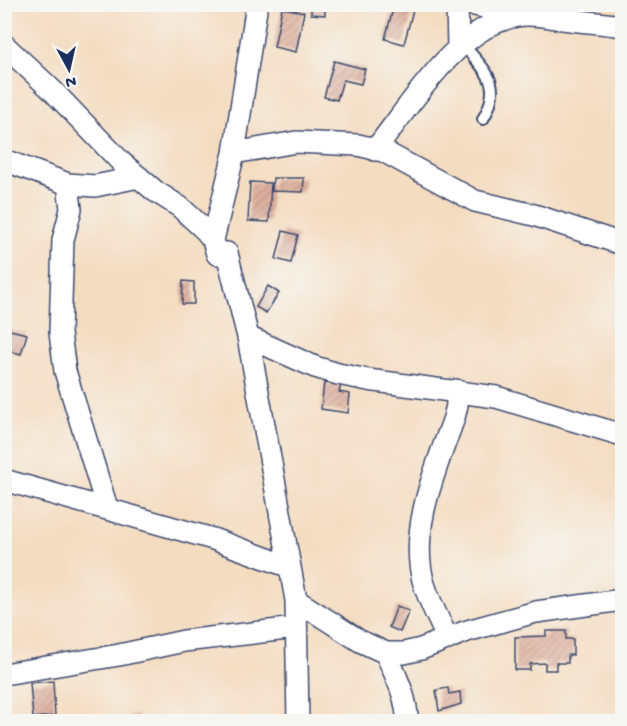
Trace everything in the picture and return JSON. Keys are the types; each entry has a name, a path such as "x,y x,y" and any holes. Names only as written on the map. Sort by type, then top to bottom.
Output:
{"street":[{"path":"213,240 234,153 256,4"},
{"path":"457,4 461,46"},
{"path":"470,4 519,15 622,26"},
{"path":"375,150 429,80 461,46 495,22 519,15"},
{"path":"4,45 139,177 180,207 213,240 217,254 226,253 248,337 296,600 298,722"},
{"path":"234,153 296,142 358,145 399,159 433,180 475,201 534,215 622,244"},
{"path":"4,160 68,184 95,186 139,177"},
{"path":"68,184 71,209 63,240 60,333 65,371 107,508"},
{"path":"248,337 315,367 338,374 496,397 622,435"},
{"path":"448,639 423,582 420,550 421,518 454,418 457,405 456,390"},
{"path":"4,480 222,542 290,567"},
{"path":"296,600 360,642 386,653 404,653 536,612 622,600"},
{"path":"4,674 119,655 184,641 296,628"},
{"path":"386,653 405,699 408,722"}],"lane":[{"path":"461,46 485,70 493,88 493,99 483,118"}],"building":[{"path":"311,4 325,4 325,15 311,14"},
{"path":"394,5 413,10 404,44 385,39"},
{"path":"282,8 304,12 296,52 274,47"},
{"path":"334,61 365,69 361,84 343,80 337,100 324,97"},
{"path":"273,178 304,178 303,192 272,191"},
{"path":"250,182 271,183 269,222 248,221"},
{"path":"283,231 298,235 291,263 276,259"},
{"path":"183,281 194,282 194,304 182,304"},
{"path":"268,286 279,293 266,313 256,307"},
{"path":"10,330 27,334 21,354 5,350"},
{"path":"324,383 341,385 339,392 350,394 348,413 321,409"},
{"path":"397,606 409,611 400,632 389,627"},
{"path":"546,631 566,631 566,639 573,639 573,655 568,655 568,663 556,663 556,670 545,670 545,663 530,664 530,670 515,670 515,637 546,636"},
{"path":"53,681 55,716 33,718 30,683"},
{"path":"448,688 449,694 460,692 461,704 439,711 436,690"},
{"path":"138,715 139,722 130,722 129,716"}]}
